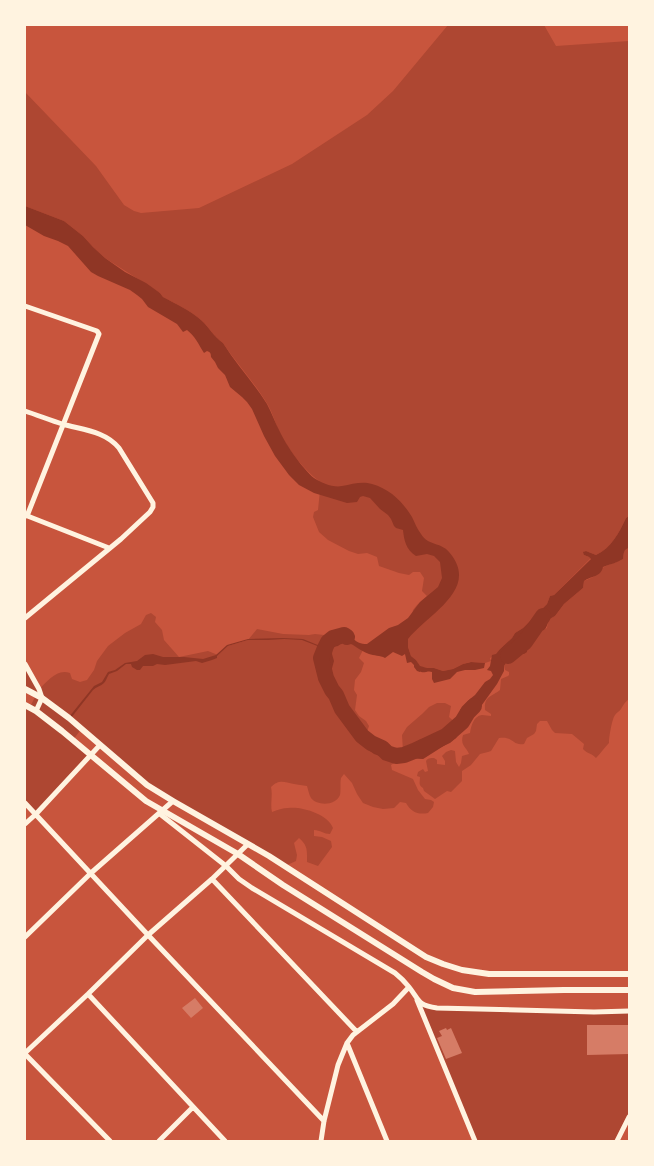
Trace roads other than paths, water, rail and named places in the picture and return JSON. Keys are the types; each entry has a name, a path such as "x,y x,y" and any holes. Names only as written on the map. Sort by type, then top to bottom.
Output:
{"street":[{"path":"25,306 97,331 98,336 26,515 109,548"},
{"path":"25,411 63,424 102,434 114,442 153,503 150,512 25,618"},
{"path":"25,664 42,698 36,711"},
{"path":"25,689 42,698 74,722 147,785 277,861 415,950 443,964 475,973 500,975 629,974"},
{"path":"25,705 36,711 136,794 161,812 239,879 395,973 409,987 417,999 474,1141"},
{"path":"25,824 100,745"},
{"path":"25,936 91,873 173,801"},
{"path":"25,803 324,1121"},
{"path":"161,812 238,854 283,885 434,980 453,988 475,992 629,990"},
{"path":"110,1141 25,1053 148,935 212,879 248,844"},
{"path":"212,879 357,1032"},
{"path":"321,1141 338,1065 346,1043 393,1004 409,987"},
{"path":"88,994 225,1141"},
{"path":"417,999 426,1005 437,1008 594,1012 629,1011"},
{"path":"346,1043 387,1141"},
{"path":"159,1141 193,1107"},
{"path":"617,1141 629,1117"}],"waterway":[{"path":"508,656 525,642 543,616"},
{"path":"347,637 344,635 333,638 328,642 321,658 326,678 342,709 362,736 387,753 396,756 404,755 446,736 462,722 474,706"}]}
